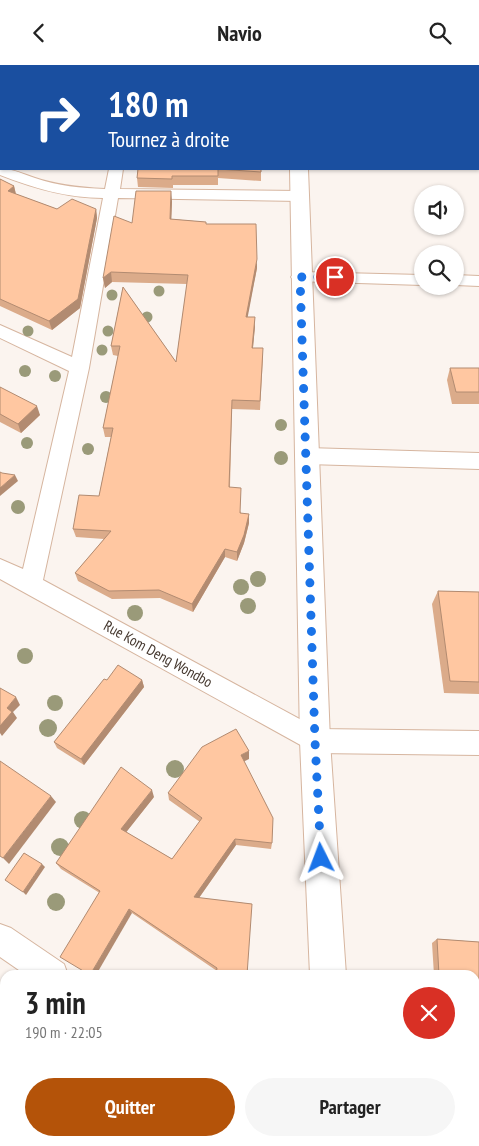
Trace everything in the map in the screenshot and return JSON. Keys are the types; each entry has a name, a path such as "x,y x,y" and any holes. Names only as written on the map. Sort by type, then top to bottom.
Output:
{"street":[{"path":"31,585 79,367 116,170"},
{"path":"299,170 300,277 315,741 328,970"},
{"path":"0,171 53,188 78,193 300,196"},
{"path":"300,277 414,279"},
{"path":"464,280 479,281"},
{"path":"0,331 79,367"},
{"path":"307,456 479,461"},
{"name":"Rue Kom Deng Wondbo","path":"0,568 315,741"},
{"path":"315,741 479,743"},
{"path":"0,939 46,970"}],"building":[{"path":"138,170 218,170 218,176 172,176 172,179 137,178"},
{"path":"232,170 261,170 261,172"},
{"path":"0,179 14,186 8,191 57,209 72,199 96,209 78,299 49,321 0,299"},
{"path":"136,191 171,191 170,219 206,222 206,224 256,224 257,259 246,317 255,317 252,348 263,348 260,401 232,400 229,487 241,488 240,513 249,514 244,535 237,552 225,549 192,604 159,590 109,591 75,573 111,531 73,529 79,495 99,496 113,428 103,428 120,346 111,346 123,287 176,362 188,275 111,272 103,278 114,216 132,223"},
{"path":"450,368 479,368 479,392 456,392"},
{"path":"0,387 37,406 18,424 0,414"},
{"path":"0,472 15,475 0,488"},
{"path":"438,591 479,592 479,682 450,681"},
{"path":"118,665 142,680 81,759 54,742 104,679 107,680"},
{"path":"0,688 16,697 7,708 12,712 0,726"},
{"path":"236,729 249,751 241,755 273,818 272,843 235,839 194,897 252,904 247,970 217,970 217,968 129,909 93,970 82,970 60,957 100,891 56,863 121,767 152,790 121,829 172,859 202,818 168,793 202,747"},
{"path":"0,761 51,796 3,858 0,856"},
{"path":"24,853 42,864 23,892 5,880"},
{"path":"437,939 479,942 479,970 439,970"}],"route":[{"path":"321,858 315,741 300,277 335,277"}]}
